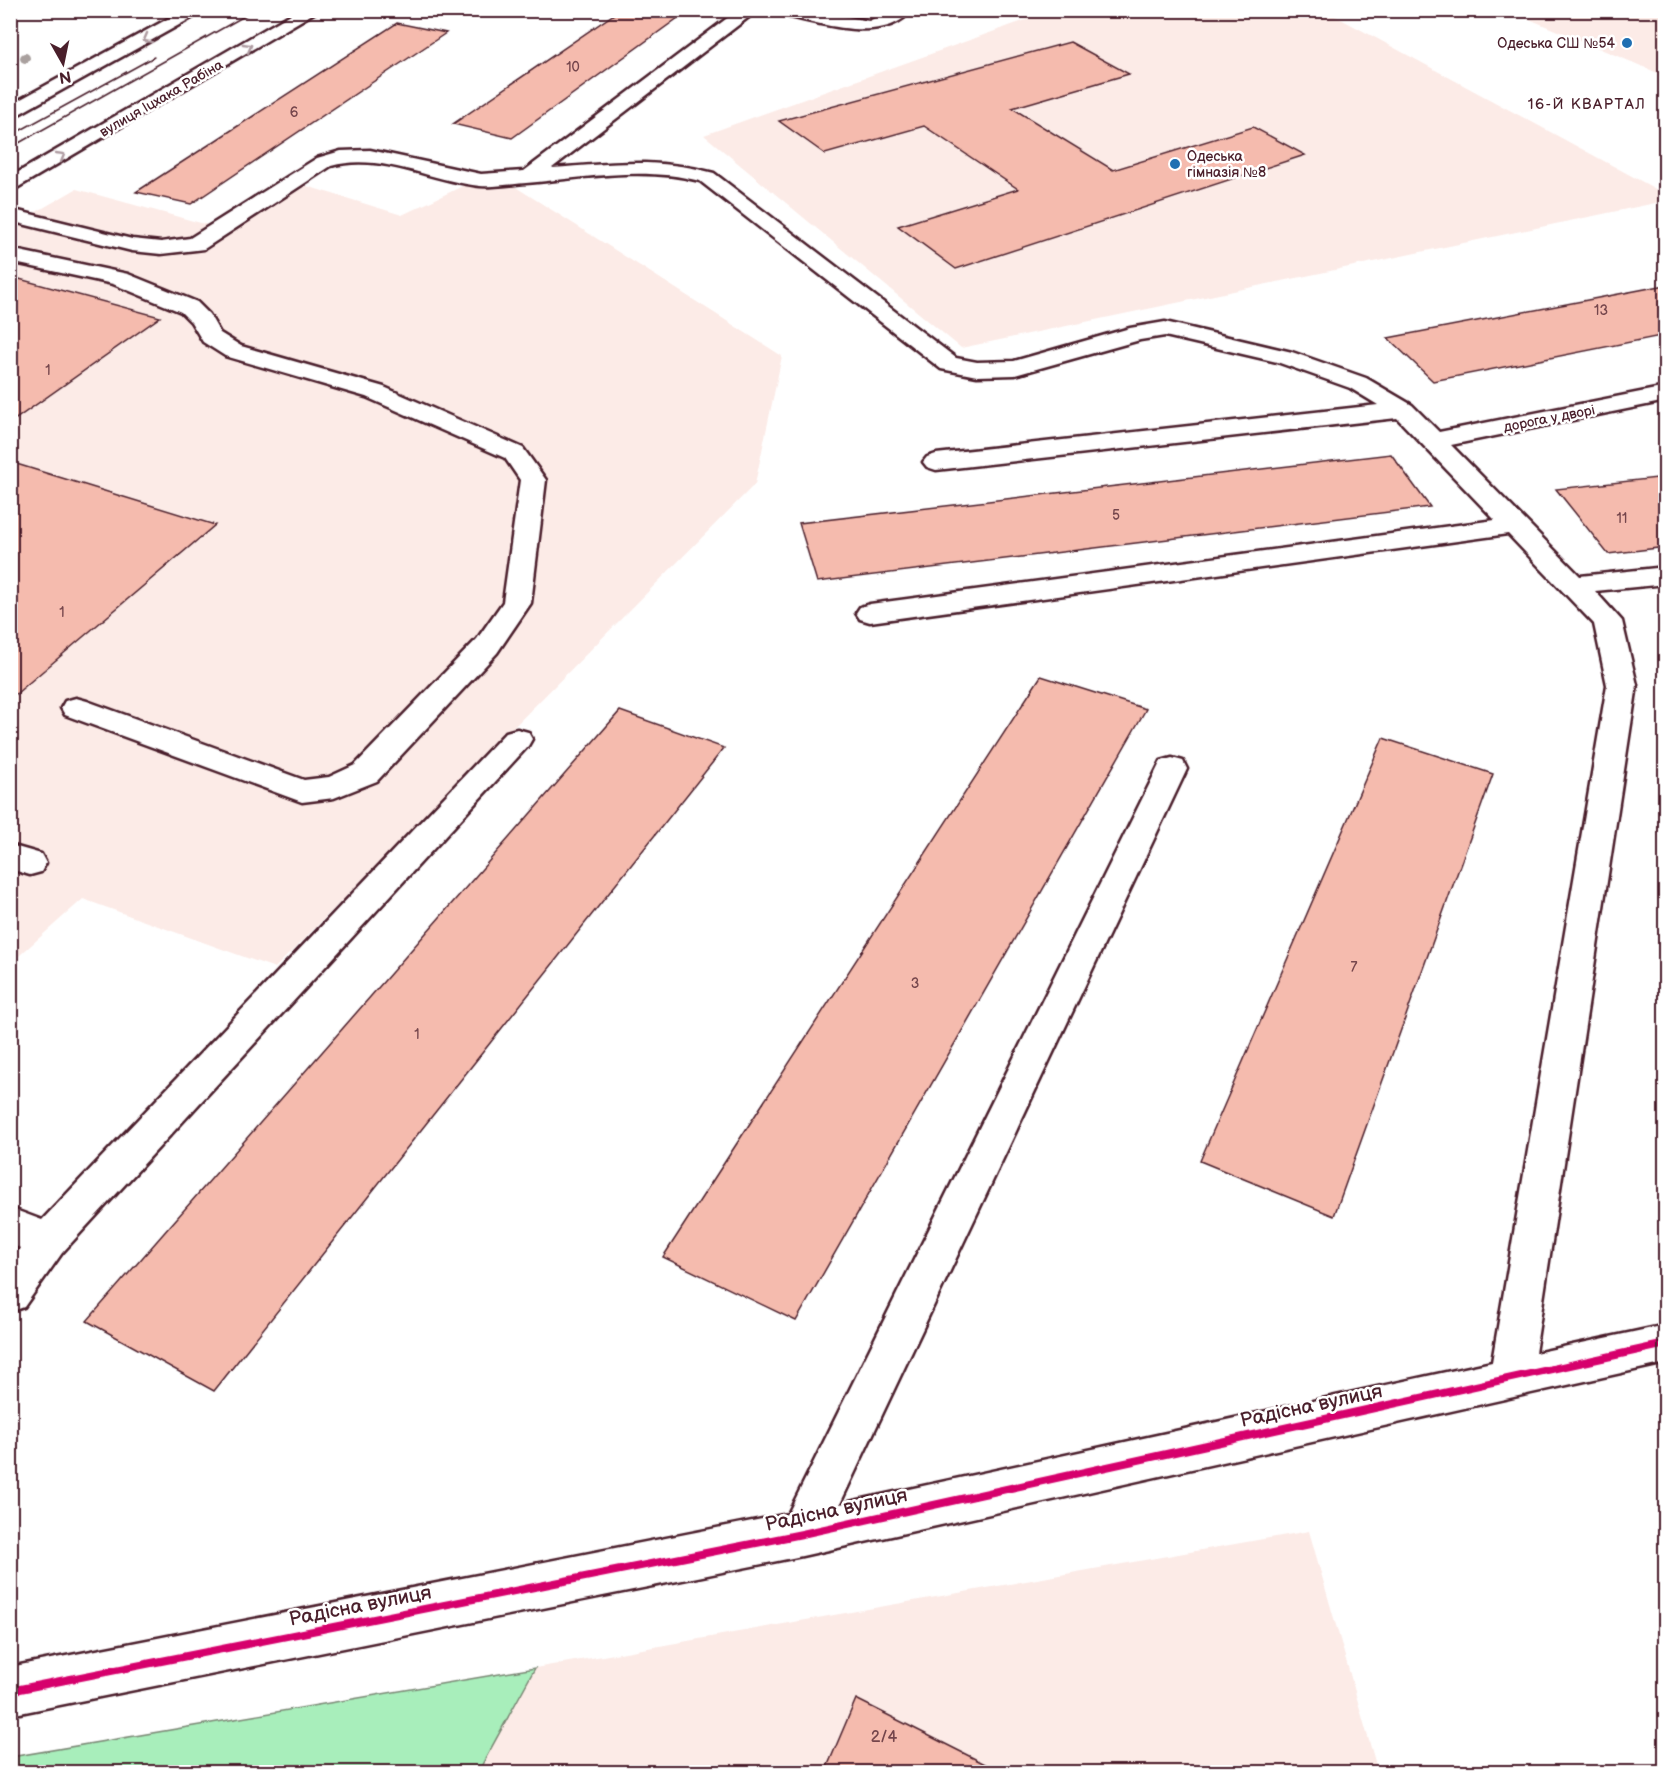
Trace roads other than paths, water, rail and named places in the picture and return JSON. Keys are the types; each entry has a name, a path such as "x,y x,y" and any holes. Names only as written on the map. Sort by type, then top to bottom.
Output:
{"main road":[{"path":"10,113 198,10"},
{"name":"вулиця Іцхака Рабіна","path":"10,186 311,10"},
{"path":"532,174 750,10"},
{"path":"780,10 869,26 883,22 904,10"},
{"path":"10,214 132,245 161,248 196,244 324,162 342,157 370,156 481,180 532,174 646,167 684,171 707,177 949,364 977,369 1015,368 1138,333 1165,329 1295,361 1358,383 1403,410 1608,621 1622,685 1510,1378"},
{"path":"10,255 120,279 189,307 201,319 211,337 233,351 375,392 514,453 533,480 517,603 487,646 366,773 334,787 302,790 76,708"},
{"name":"дорога у дворі","path":"1432,441 1665,394"},
{"path":"936,462 1403,410"},
{"path":"870,613 1515,525"},
{"path":"1572,585 1665,575"},
{"path":"10,1294 48,1241 518,739"},
{"path":"802,1534 1172,769"},
{"path":"10,1225 48,1241"},
{"name":"Радісна вулиця","path":"10,1691 802,1534 1665,1344"}],"tram line":[{"path":"10,148 255,10"},
{"path":"10,136 154,57"}],"place":[{"name":"Одеська СШ №54","path":"1627,43"},
{"name":"Одеська гімназія №8","path":"1175,164"}],"district":[{"name":"16-Й КВАРТАЛ","path":"1587,104"}]}
